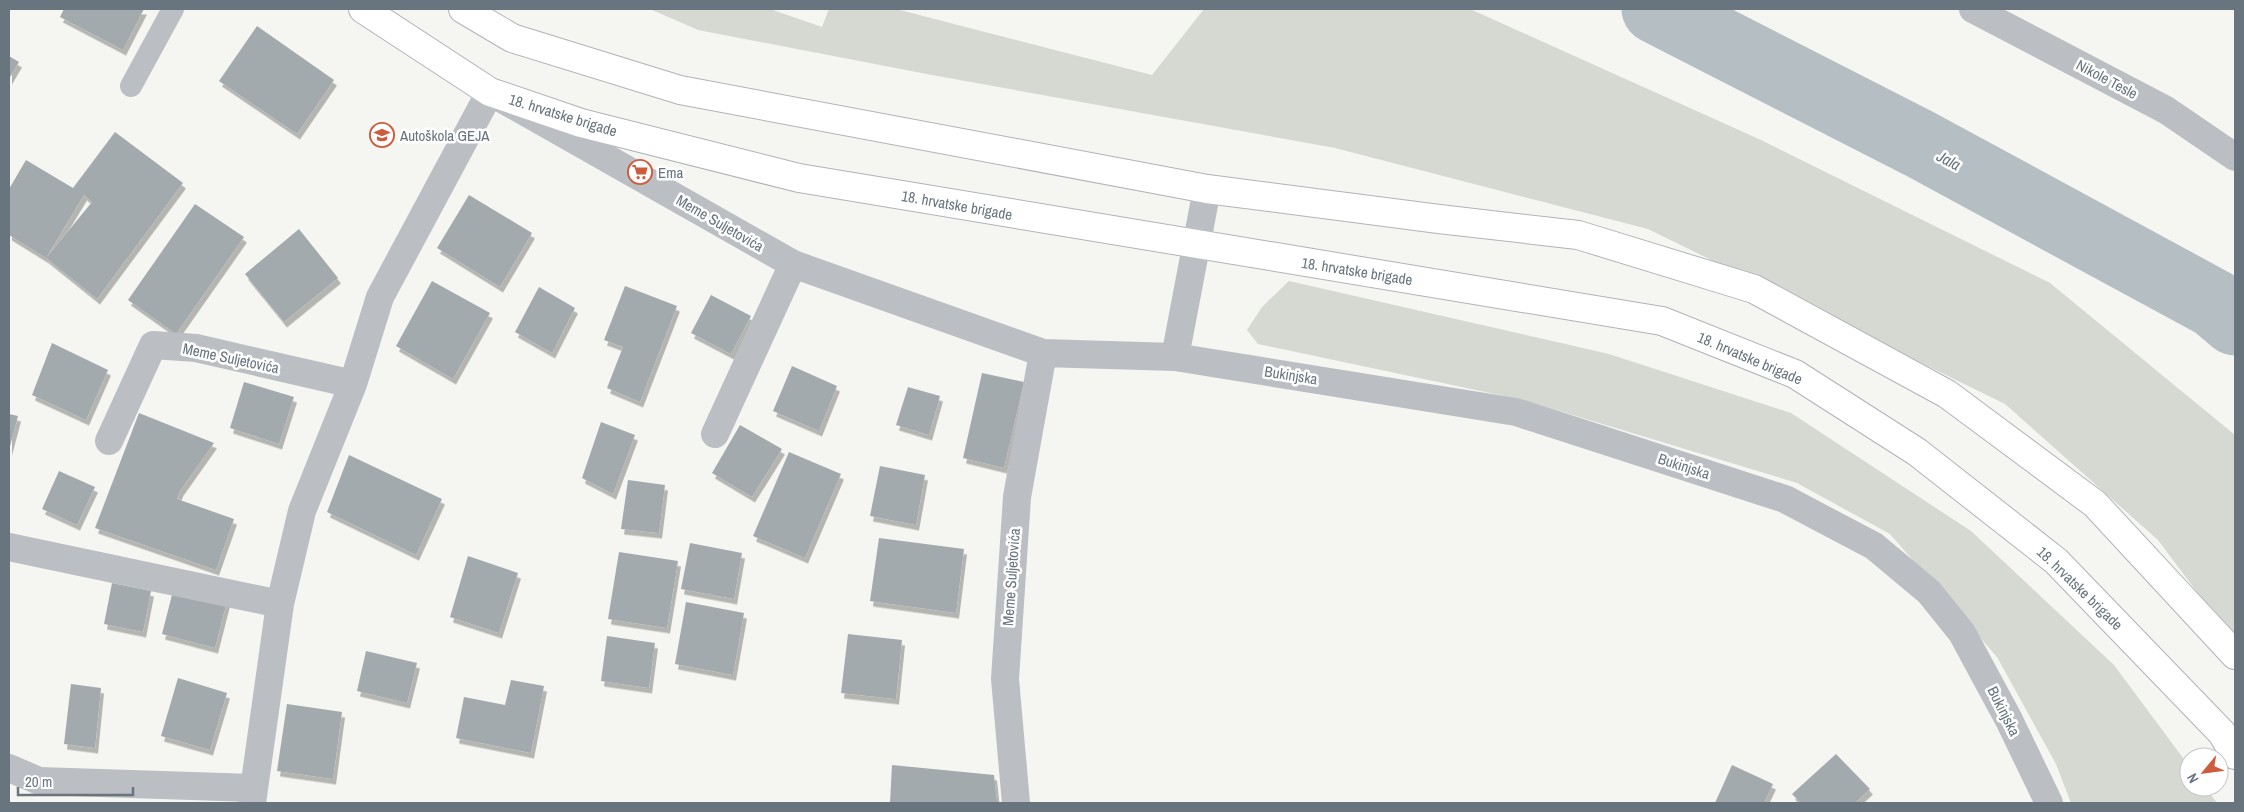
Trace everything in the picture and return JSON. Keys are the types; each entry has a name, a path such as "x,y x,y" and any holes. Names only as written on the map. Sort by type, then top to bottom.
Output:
{"main road":[{"name":"18. hrvatske brigade","path":"363,9 490,92 581,123 799,178 1662,321 1795,374 1918,452 2056,561 2222,733 2235,755"},
{"path":"463,9 512,38 680,90 1207,189 1578,235 1754,289 1947,394 2095,504 2235,656"}],"street":[{"name":"Nikole Tesle","path":"1973,9 2166,110 2235,157"},
{"name":"Meme Suljetovića","path":"490,92 793,264 1043,353 1175,357"},
{"path":"9,768 39,781 252,796 280,604 302,511 353,384 380,297 490,92"},
{"path":"1175,357 1198,245 1207,189"},
{"path":"715,434 793,264"},
{"name":"Meme Suljetovića","path":"108,441 153,345 196,348 353,384"},
{"name":"Meme Suljetovića","path":"1016,803 1005,680 1017,497 1043,353"},
{"name":"Bukinjska","path":"1175,357 1516,412 1785,499 1874,546 1929,592 1962,633 2009,720 2048,803"},
{"path":"9,547 280,604"}],"lane":[{"path":"131,86 173,9"}],"shaded area":[{"path":"650,9 770,9 822,27 829,9 896,9 1152,75 1204,9 1470,9 1761,140 2050,283 2235,435 2235,643 2158,540 2005,404 1648,229 1335,148 932,75 698,30"},
{"path":"1289,281 1609,354 1791,413 1971,531 2114,665 2179,753 2179,797 2212,797 2217,803 2071,803 2056,764 1997,657 1890,534 1797,483 1523,400 1258,344 1247,330 1262,307"}],"building":[{"path":"64,9 144,9 123,50 60,17"},
{"path":"257,26 334,80 297,134 219,81"},
{"path":"9,56 19,62 9,79"},
{"path":"115,132 183,183 97,299 46,258 9,235 9,189 26,160 73,188","holes":["84,195 92,202 46,258"]},
{"path":"469,195 532,233 500,287 437,248"},
{"path":"195,204 244,237 176,334 128,300"},
{"path":"299,229 338,278 284,322 245,274"},
{"path":"432,281 490,313 453,379 396,346"},
{"path":"625,286 677,306 640,402 607,388 623,347 604,340"},
{"path":"539,287 575,308 552,353 515,332"},
{"path":"711,295 751,316 731,354 691,333"},
{"path":"52,343 108,370 86,420 32,395"},
{"path":"792,366 837,386 819,431 773,411"},
{"path":"982,373 1024,382 1004,468 963,458"},
{"path":"244,382 294,397 279,444 230,428"},
{"path":"908,387 940,396 929,435 896,425"},
{"path":"139,413 214,443 180,491 177,499 234,519 216,570 95,528"},
{"path":"9,414 18,416 9,450"},
{"path":"601,422 635,435 613,494 582,478"},
{"path":"740,425 782,449 752,497 712,473"},
{"path":"789,452 841,474 805,558 753,536"},
{"path":"349,455 442,499 416,555 327,512"},
{"path":"880,466 925,475 916,525 870,516"},
{"path":"59,471 95,487 77,525 42,509"},
{"path":"628,480 665,485 659,533 621,529"},
{"path":"879,538 964,549 956,613 870,601"},
{"path":"690,543 742,553 734,599 681,589"},
{"path":"619,552 678,561 667,628 608,619"},
{"path":"468,556 518,573 499,633 450,617"},
{"path":"112,583 151,591 143,632 104,624"},
{"path":"174,587 227,601 215,648 162,634"},
{"path":"686,602 744,613 733,675 675,664"},
{"path":"848,634 902,640 896,699 841,693"},
{"path":"607,636 655,643 649,688 601,681"},
{"path":"366,651 417,663 407,703 357,691"},
{"path":"178,678 227,693 210,750 161,736"},
{"path":"511,680 544,686 531,753 456,738 464,697 505,705"},
{"path":"71,684 101,688 95,748 64,744"},
{"path":"287,704 342,712 333,779 277,771"},
{"path":"1836,754 1870,789 1855,803 1801,803 1792,794"},
{"path":"892,765 994,775 997,803 890,803"},
{"path":"1732,765 1773,784 1764,803 1715,803"}],"waterway":[{"name":"Jala","path":"1656,9 1920,144 2215,304 2235,321"}],"place":[{"name":"Autoškola GEJA","path":"382,135"},
{"name":"Ema","path":"640,172"}]}
